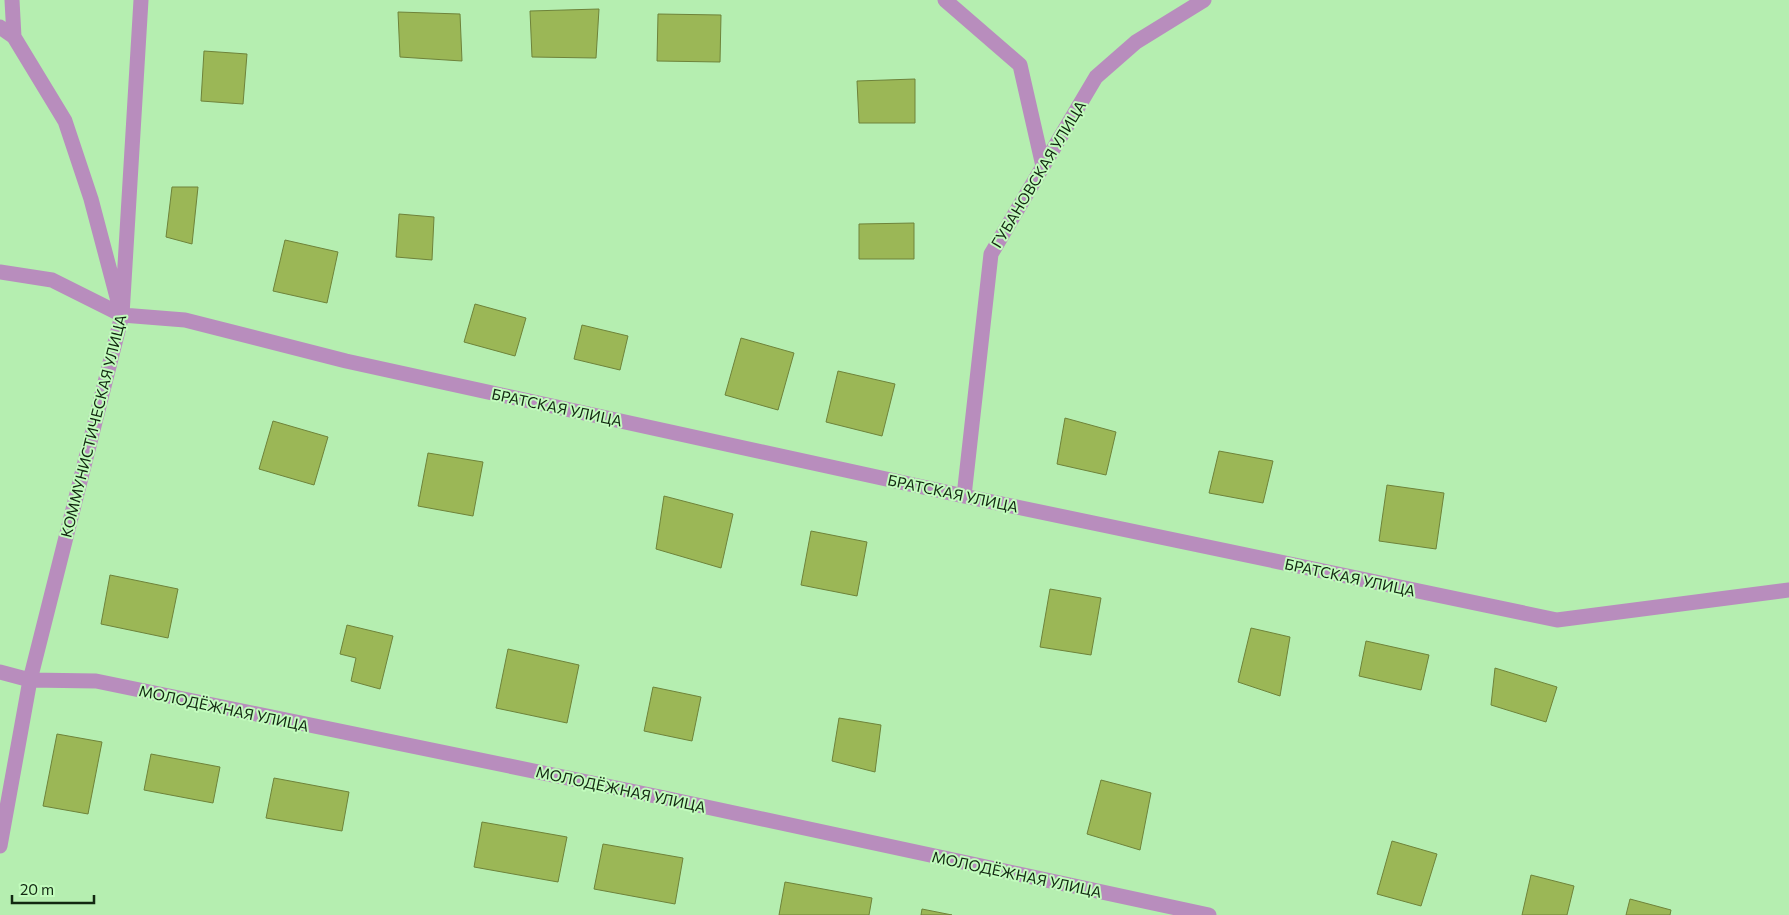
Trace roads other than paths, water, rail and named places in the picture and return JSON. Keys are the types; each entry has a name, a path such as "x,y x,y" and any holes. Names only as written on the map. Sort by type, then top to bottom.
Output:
{"street":[{"path":"12,0 14,37"},
{"name":"КОММУНИСТИЧЕСКАЯ УЛИЦА","path":"0,846 30,680 122,315 141,0"},
{"path":"945,0 1020,65 1043,166"},
{"name":"ГУБАНОВСКАЯ УЛИЦА","path":"964,496 991,254 1096,77 1136,42 1204,0"},
{"path":"0,27 14,37 65,121 91,199 122,315"},
{"path":"0,272 52,280 122,315"},
{"name":"БРАТСКАЯ УЛИЦА","path":"122,315 185,320 346,361 964,496 1557,620 1789,590"},
{"name":"МОЛОДЁЖНАЯ УЛИЦА","path":"0,672 30,680 96,682 660,797 1209,915"}]}
